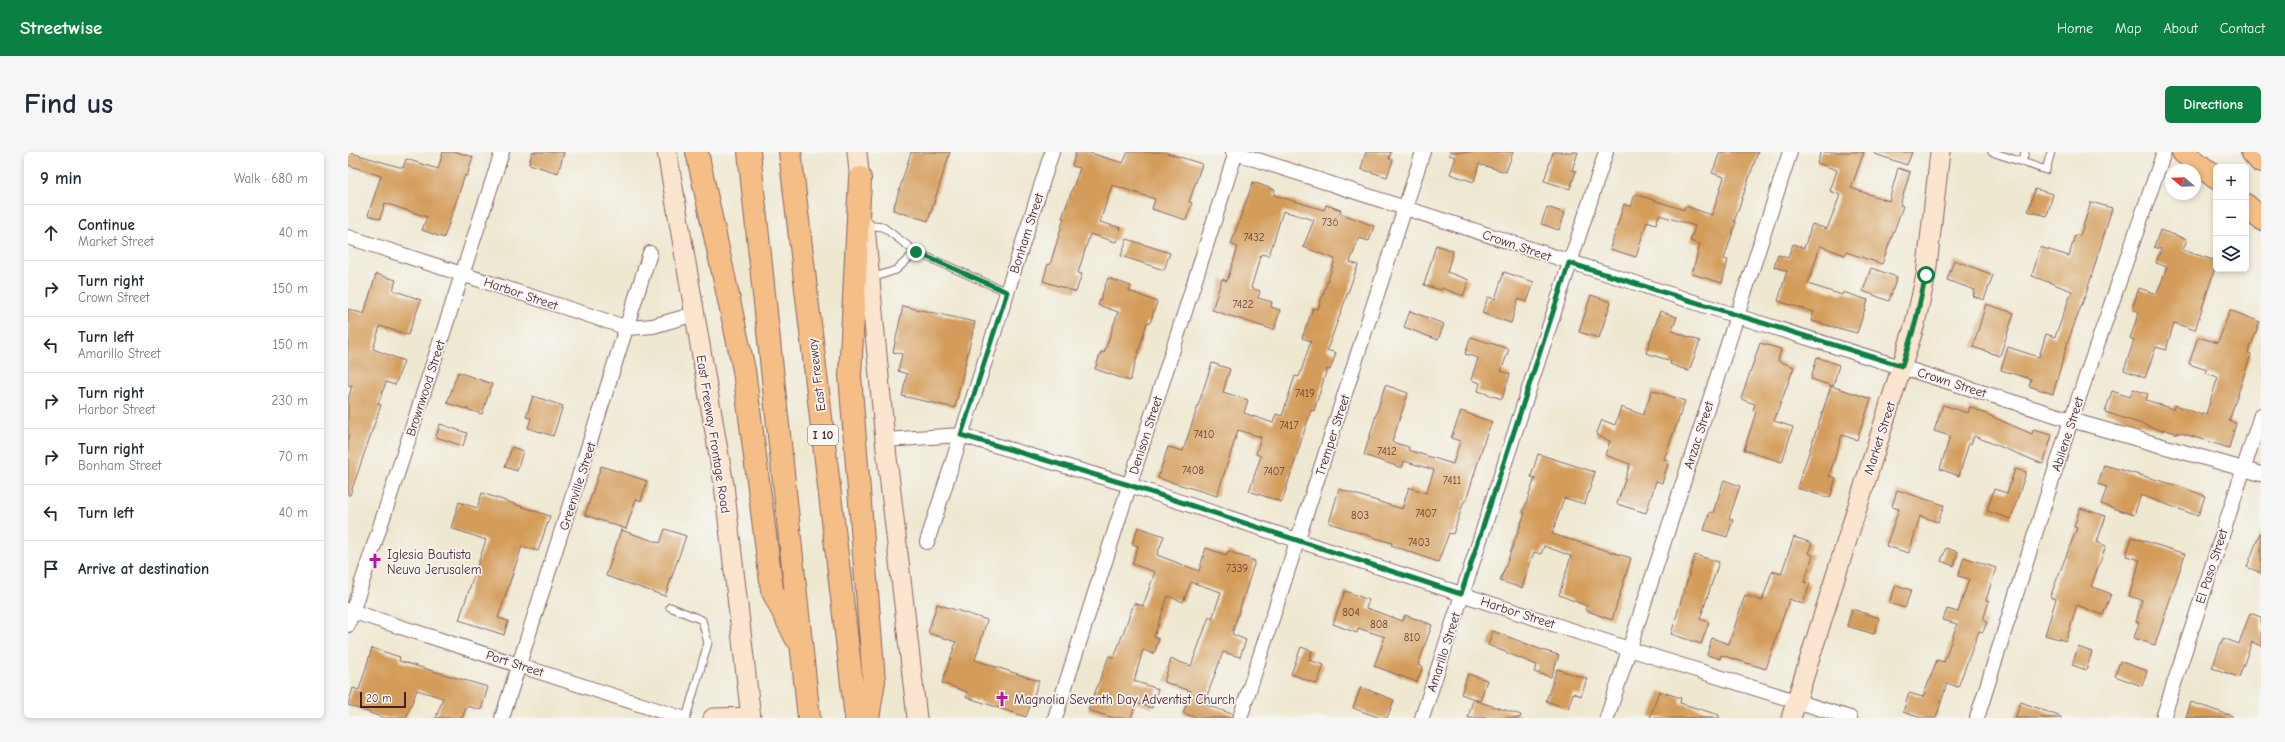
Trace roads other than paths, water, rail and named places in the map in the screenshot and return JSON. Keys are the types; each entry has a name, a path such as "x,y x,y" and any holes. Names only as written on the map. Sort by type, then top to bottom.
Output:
{"main road":[{"name":"East Freeway Frontage Road","path":"667,152 724,485 751,717"},
{"path":"697,152 744,370 772,590 803,652"},
{"path":"749,152 809,718"},
{"name":"East Freeway","path":"790,152 856,718"},
{"path":"857,152 885,440 917,718"},
{"name":"Market Street","path":"1794,709 1915,324 1926,275 1940,152"},
{"path":"2183,152 2213,176"},
{"path":"2252,152 2261,162"},
{"path":"860,178 850,376 874,681 868,718"},
{"path":"2249,208 2261,219"},
{"path":"713,718 751,717"}],"street":[{"name":"Brownwood Street","path":"349,615 502,152"},
{"name":"Bonham Street","path":"927,542 1052,152"},
{"name":"Crown Street","path":"1235,152 1569,263 1677,295 1737,316 1902,366 2071,420 2261,474"},
{"name":"Denison Street","path":"1055,718 1235,152"},
{"name":"Tremper Street","path":"1240,718 1423,152"},
{"name":"Amarillo Street","path":"1422,718 1461,594 1606,152"},
{"name":"Anzac Street","path":"1607,718 1790,152"},
{"name":"Abilene Street","path":"1977,718 2071,420 2164,152"},
{"name":"Harbor Street","path":"348,237 628,328 653,326 695,314"},
{"name":"Greenville Street","path":"502,718 628,328 650,253"},
{"name":"El Paso Street","path":"2163,718 2242,468 2261,415"},
{"name":"Harbor Street","path":"885,440 961,435 1129,485 1461,594 1629,650 1794,709 1850,718"},
{"name":"Port Street","path":"349,615 520,665 682,718"}],"lane":[{"path":"1995,152 2046,170 2051,152"},
{"path":"2022,162 2025,152"},
{"path":"865,225 883,227 916,252 1007,292"},
{"path":"869,278 896,270 916,252"},
{"path":"670,608 702,620 708,643 686,718"}],"place":[{"name":"Iglesia Bautista Neuva Jerusalem","path":"375,561"},
{"name":"Magnolia Seventh Day Adventist Church","path":"1002,699"}]}
